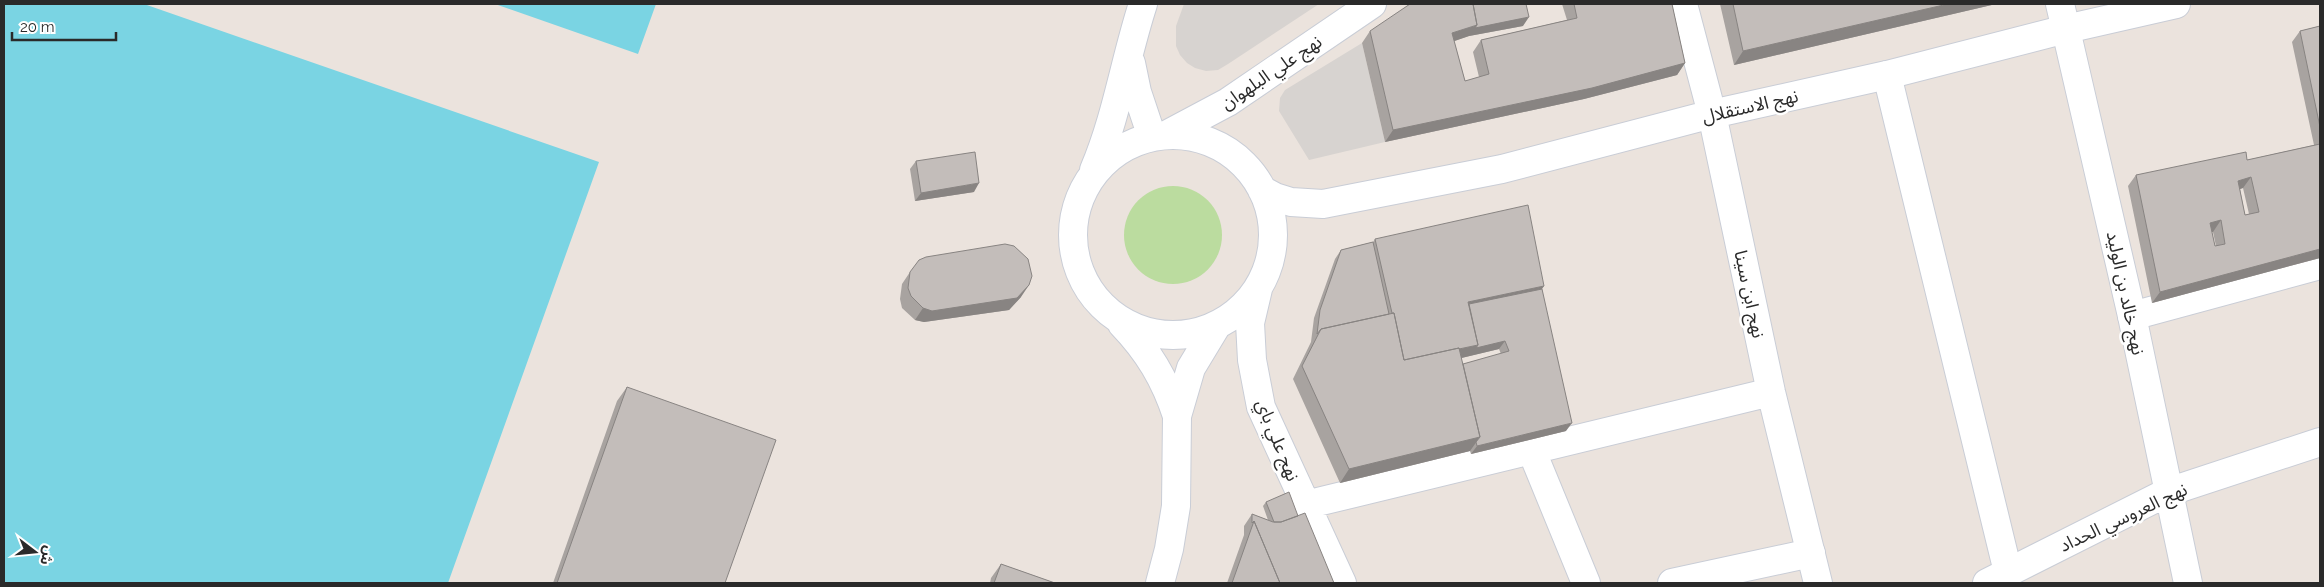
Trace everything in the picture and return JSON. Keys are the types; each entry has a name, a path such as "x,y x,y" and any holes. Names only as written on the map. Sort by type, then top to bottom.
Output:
{"street":[{"path":"1143,4 1130,46 1115,114 1090,179 1082,192 1074,218 1073,245 1079,271 1092,295 1118,320 1154,363 1168,389 1177,416"},
{"name":"نهج علي البلهوان","path":"1090,179 1106,160 1127,146 1159,136 1228,102 1372,4"},
{"name":"نهج ابن سينا","path":"1683,4 1712,114 1771,392 1818,583"},
{"name":"نهج الاستقلال","path":"1262,190 1291,202 1306,205 1323,204 1502,169 1712,114 1887,75 2063,16 2176,4"},
{"name":"نهج خالد بن الوليد","path":"2063,16 2132,316 2188,583"},
{"path":"1118,320 1142,331 1167,336 1193,333 1217,325 1233,315 1258,288 1267,270 1272,250 1273,229 1269,209 1262,190 1249,170 1232,154 1212,142 1189,136 1159,136 1137,92 1130,46"},
{"path":"1887,75 1998,578"},
{"name":"نهج الاستقلال","path":"1272,250 1281,235 1295,222 1323,204"},
{"path":"2132,316 2320,264"},
{"name":"نهج علي باي","path":"1258,288 1250,323 1252,360 1261,406 1342,583"},
{"path":"1160,583 1169,549 1176,506 1177,416 1191,368 1217,325"},
{"path":"1305,505 1771,392"},
{"name":"نهج العروسي الحداد","path":"1998,578 2168,492 2320,442"},
{"path":"1531,449 1586,583"},
{"path":"1672,583 1811,553"}],"green space":[{"path":"1163,186 1183,186 1192,189 1208,200 1219,216 1222,225 1222,245 1219,254 1208,270 1192,281 1183,284 1163,284 1146,276 1132,262 1124,245 1124,225 1132,208 1146,194"}],"shaded area":[{"path":"1184,4 1319,4 1218,70 1206,71 1195,68 1187,63 1180,55 1176,46 1176,26"},
{"path":"1362,43 1385,142 1309,160 1279,111 1280,98 1285,90"}],"water":[{"path":"4,4 144,4 599,162 448,583 4,583"},
{"path":"495,4 656,4 638,54"}],"building":[{"path":"1410,4 1473,4 1477,25 1452,33 1465,81 1489,74 1481,40 1577,18 1574,4 1672,4 1685,63 1592,88 1393,130 1370,31"},
{"path":"1473,4 1526,4 1529,17 1475,28 1477,25"},
{"path":"1733,4 1948,4 1743,51"},
{"path":"2320,26 2320,127 2300,31"},
{"path":"2320,144 2320,249 2160,292 2136,175 2246,152 2247,160","holes":["2251,177 2259,212 2245,215 2238,181","2221,220 2225,244 2215,246 2210,223"]},
{"path":"975,152 979,183 921,193 916,161"},
{"path":"1528,205 1544,286 1468,302 1478,345 1404,360 1375,239"},
{"path":"1373,242 1389,314 1321,329 1317,334 1320,310 1341,250"},
{"path":"1005,244 1014,246 1028,259 1032,276 1029,285 1017,298 932,311 923,308 911,296 908,288 910,272 919,260 926,257"},
{"path":"1542,289 1572,423 1477,446 1476,442 1480,437 1463,364 1509,351 1505,341 1476,348 1478,345 1469,304"},
{"path":"1394,313 1404,360 1459,348 1480,437 1349,469 1302,366 1321,329"},
{"path":"627,387 776,440 725,583 557,583"},
{"path":"1289,492 1298,516 1281,522 1274,522 1266,502"},
{"path":"1305,513 1334,583 1280,583 1254,521 1252,523 1252,514 1273,522 1281,522"},
{"path":"1254,521 1280,583 1232,583"},
{"path":"1001,564 1055,583 994,583"}]}
